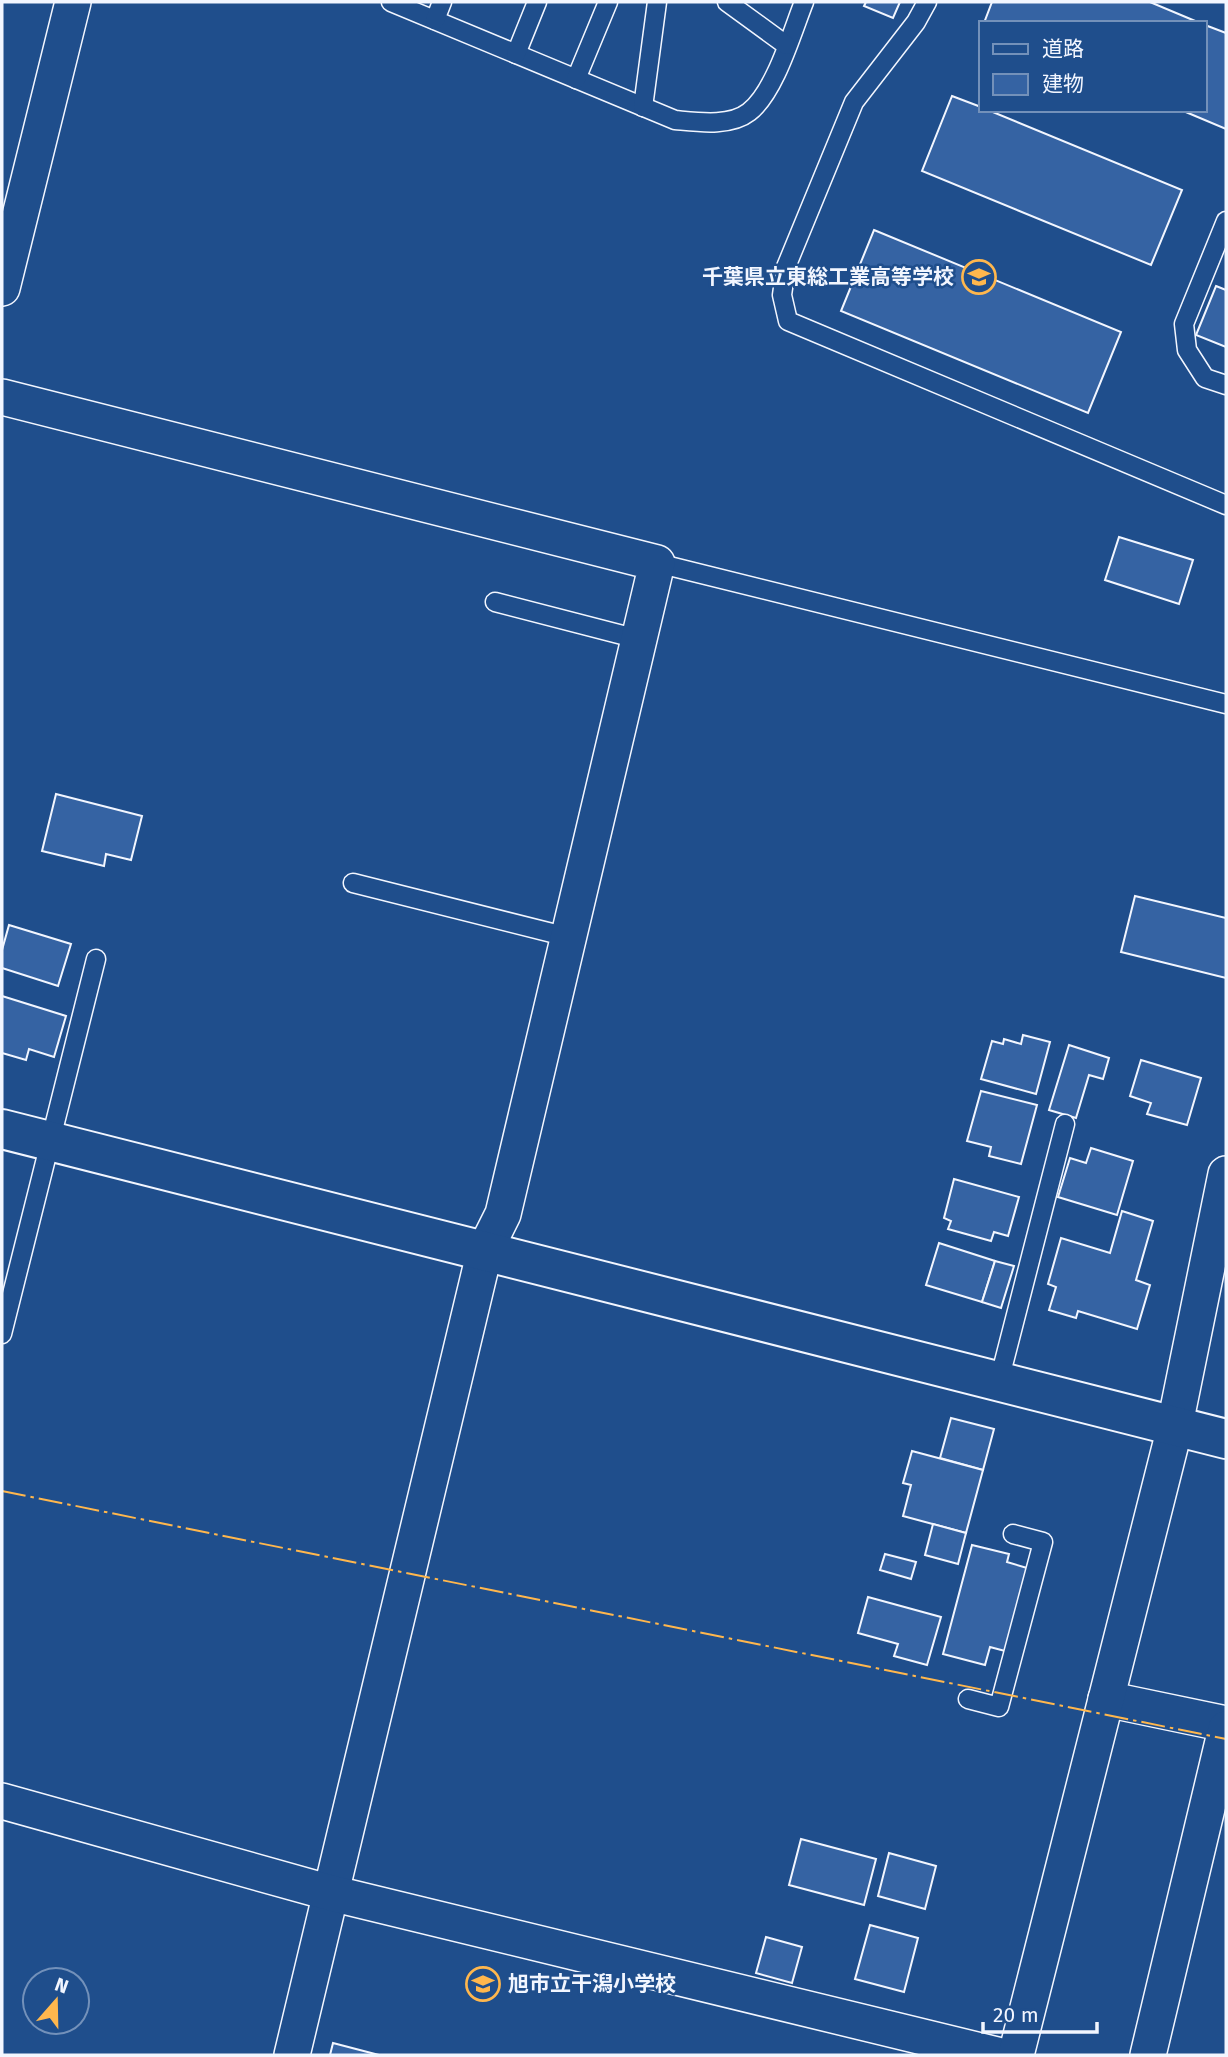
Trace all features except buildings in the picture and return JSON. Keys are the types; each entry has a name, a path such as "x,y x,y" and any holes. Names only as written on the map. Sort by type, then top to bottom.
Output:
{"street":[{"path":"2,288 73,2"},
{"path":"2,397 657,563 503,1214 485,1250 292,2055"},
{"path":"2,1129 1226,1439"},
{"path":"1016,2055 1174,1426 1226,1174"},
{"path":"1105,1699 1226,1727 1148,2055"},
{"path":"2,1801 331,1893 997,2055"}],"lane":[{"path":"391,2 676,120 712,123 748,113 769,87 804,2"},
{"path":"435,20 442,2"},
{"path":"516,54 537,2"},
{"path":"576,79 608,2"},
{"path":"643,107 657,2"},
{"path":"727,2 786,45"},
{"path":"927,2 916,22 854,102 786,267 782,295 788,321 1226,505"},
{"path":"1226,221 1184,324 1187,350 1205,378 1226,385"},
{"path":"657,563 1226,704"},
{"path":"495,602 638,639"},
{"path":"353,883 568,937"},
{"path":"2,1334 96,959"},
{"path":"999,1381 1065,1124"},
{"path":"968,1699 999,1707 1003,1694 1043,1542 1013,1534"}],"power":[{"path":"2,1491 1226,1739"}],"place":[{"name":"千葉県立東総工業高等学校","path":"979,277"},
{"name":"旭市立干潟小学校","path":"483,1984"}]}
